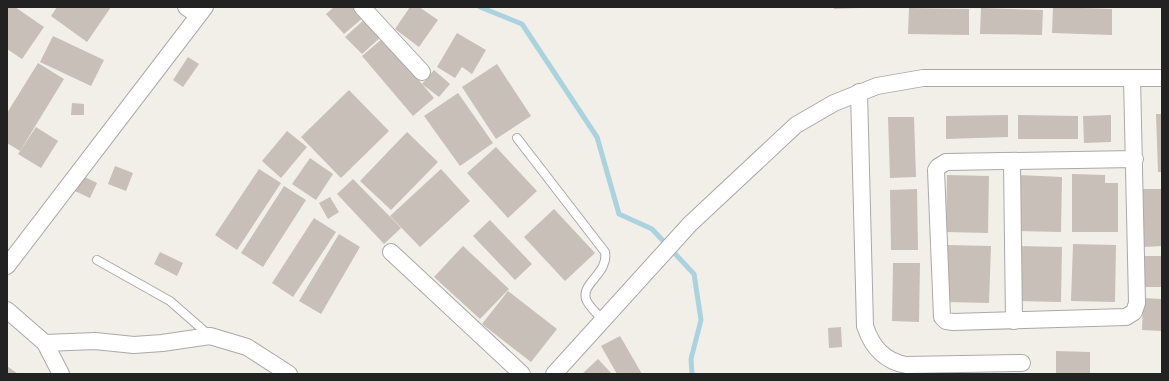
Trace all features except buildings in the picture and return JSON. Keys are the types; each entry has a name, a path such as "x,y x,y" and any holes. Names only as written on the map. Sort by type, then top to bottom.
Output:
{"street":[{"path":"362,7 422,72"},
{"path":"7,266 196,10"},
{"path":"554,374 690,224 796,125 834,103 858,92 877,86 923,78 1162,78"},
{"path":"1132,78 1135,159 1137,303 1134,312 1126,317 1014,321 953,322 946,321 942,317 936,170 938,166 946,162 1135,159"},
{"path":"858,92 865,326 869,339 884,357 895,363 906,365 1022,363"},
{"path":"1012,162 1014,321"},
{"path":"391,252 522,374"},
{"path":"7,310 45,343 61,374"},
{"path":"45,343 95,341 134,345 162,343 210,336 247,347 289,374"}],"lane":[{"path":"517,138 605,252 606,258 603,269 586,289 585,294 586,300 606,317"},
{"path":"97,260 170,302 210,336"}],"waterway":[{"path":"480,7 522,24 597,137 619,214 652,229 694,274 701,320 691,359 692,374"}]}
